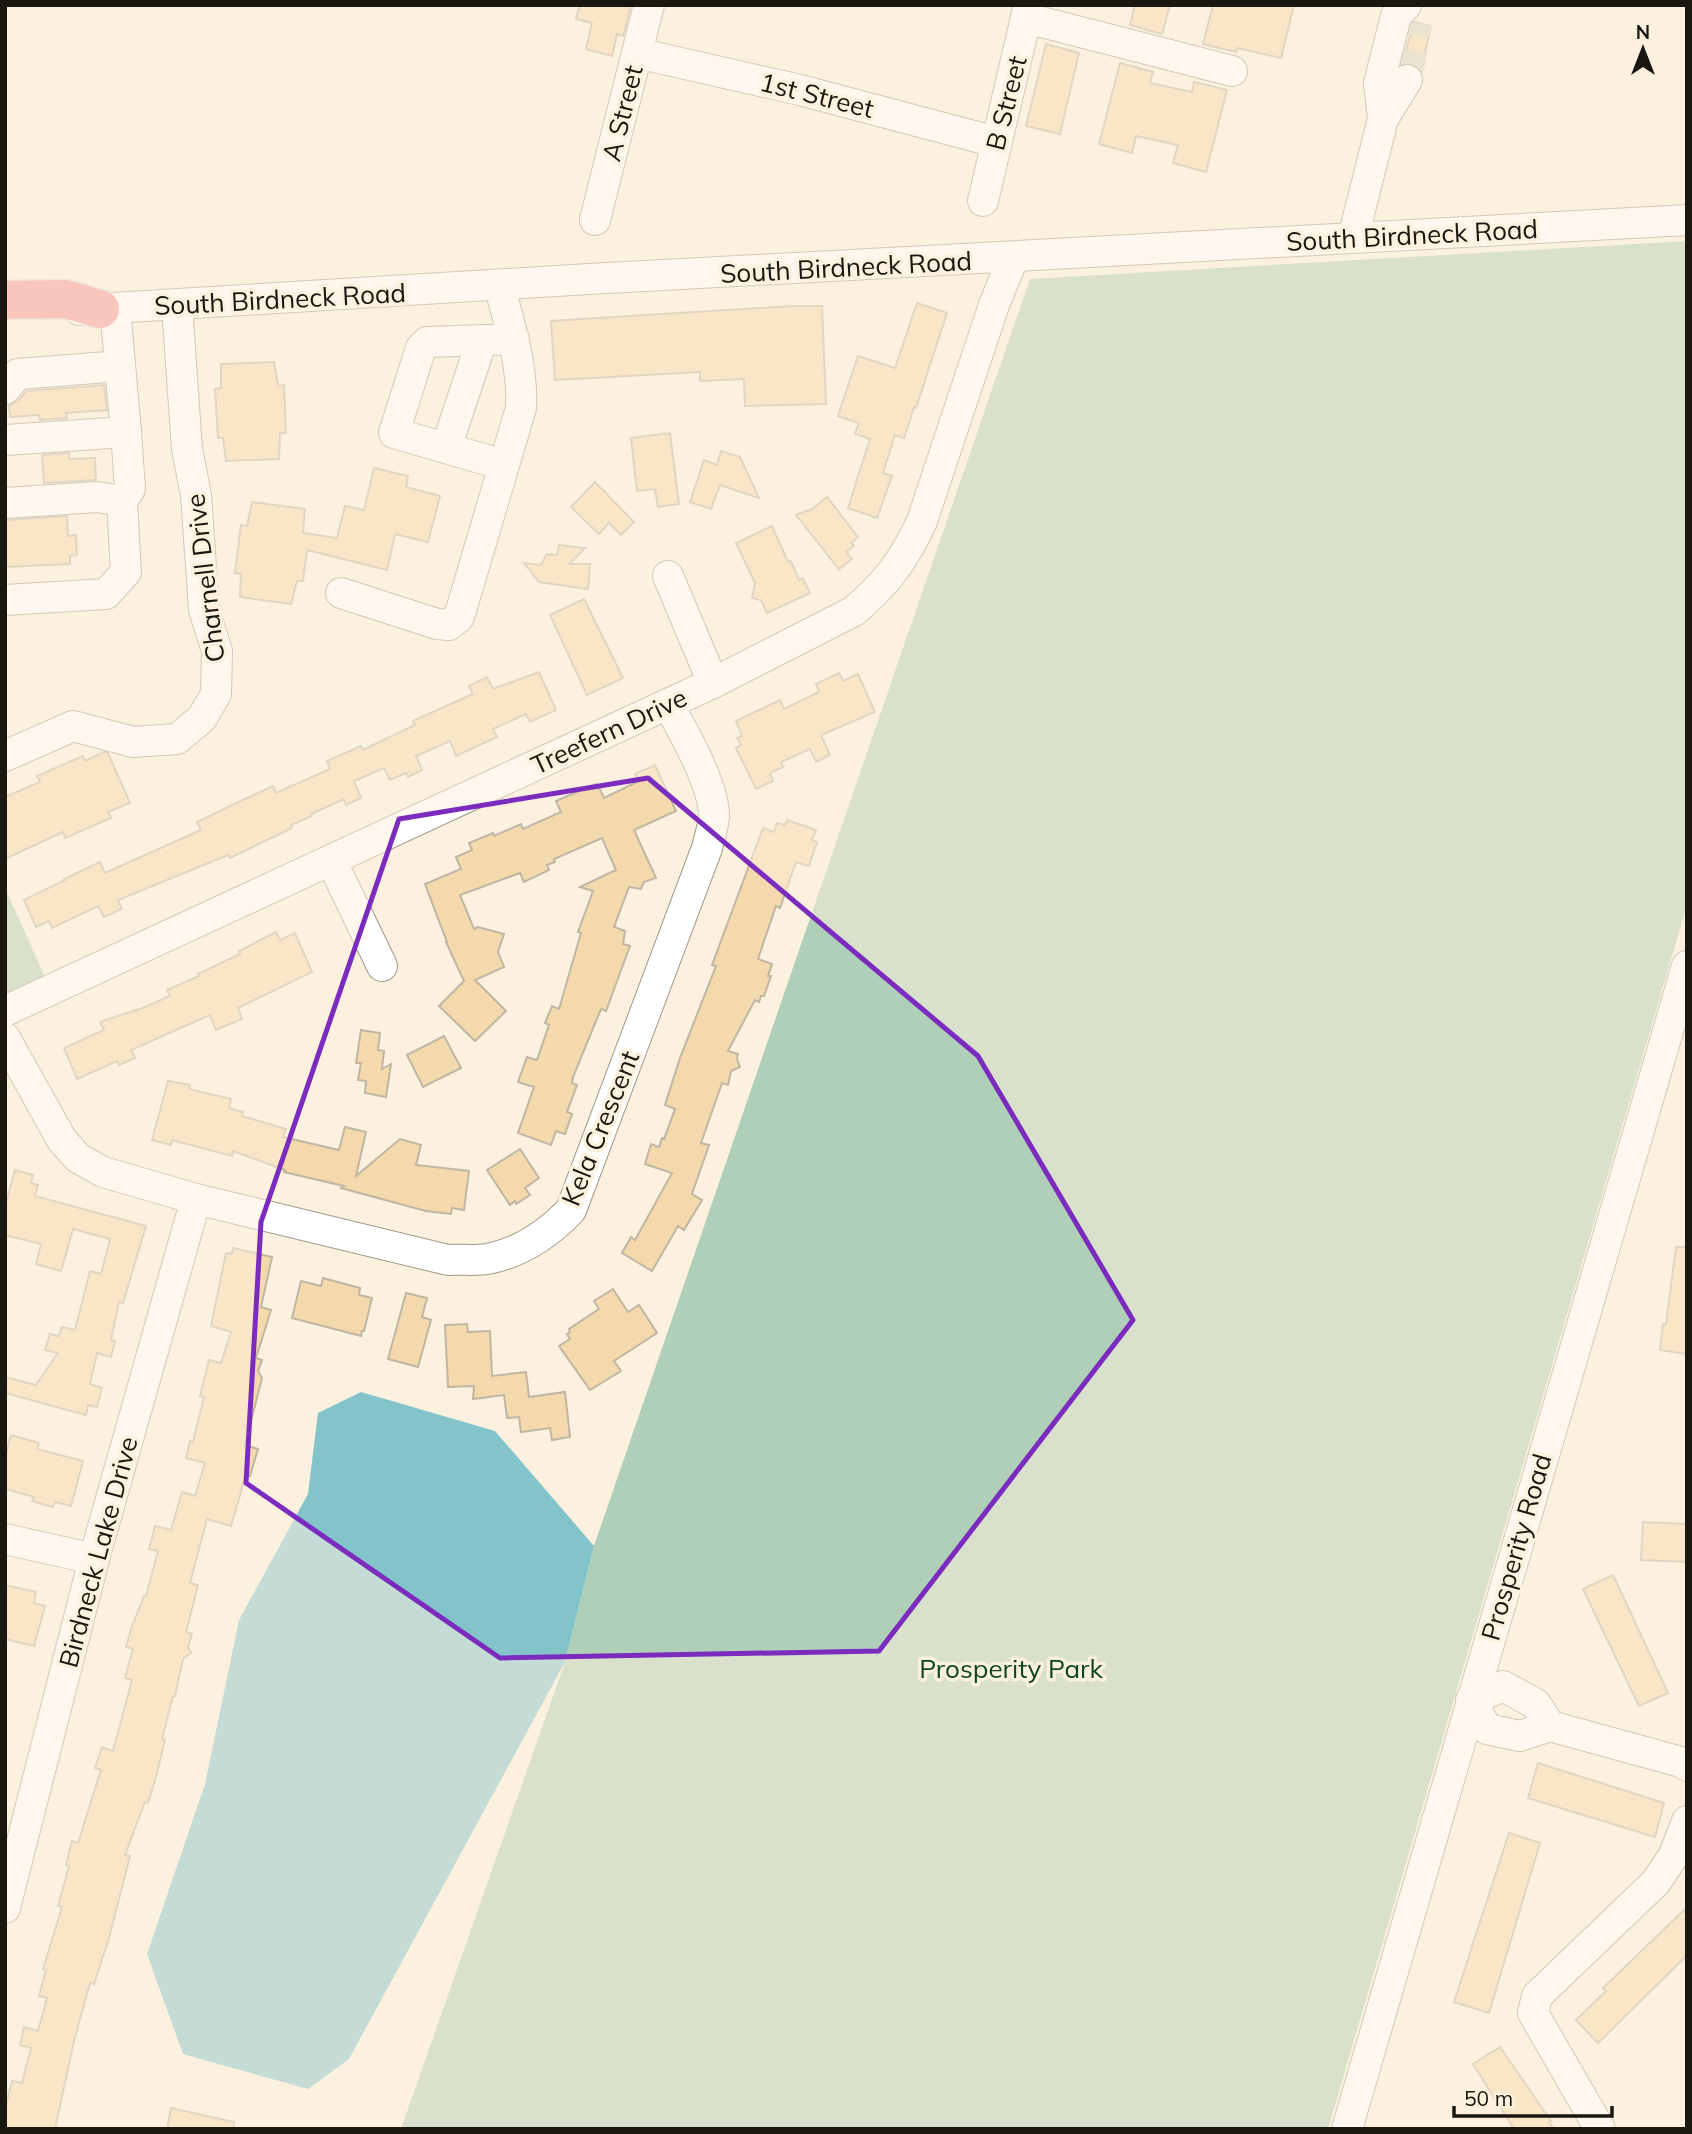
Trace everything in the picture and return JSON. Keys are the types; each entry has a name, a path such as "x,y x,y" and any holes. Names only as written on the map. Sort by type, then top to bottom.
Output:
{"highway":[{"path":"5,300 65,299 107,308"}],"street":[{"name":"A Street","path":"596,220 649,5"},
{"path":"1383,119 1379,83 1396,16 1412,11"},
{"path":"1028,12 1232,71"},
{"name":"B Street","path":"983,201 1028,12"},
{"name":"1st Street","path":"637,53 800,90 996,142"},
{"path":"1353,238 1383,119 1406,80"},
{"name":"South Birdneck Road","path":"5,313 177,306 499,285 1687,220"},
{"name":"Treefern Drive","path":"5,1011 713,683 854,611 895,571 907,554 922,521 994,305 1013,258"},
{"path":"341,593 437,624 449,625 459,617 521,408 522,388 514,339 499,285"},
{"name":"Charnell Drive","path":"5,756 73,726 133,742 177,739 202,718 216,694 217,651 204,610 196,495 187,449 177,306"},
{"path":"5,600 106,594 126,572 122,501 130,489 126,432 120,366 107,308"},
{"path":"504,465 394,433 421,348 427,342 514,339"},
{"path":"446,448 482,340"},
{"path":"5,389 19,374 120,366"},
{"path":"5,440 126,432"},
{"path":"5,503 97,497 122,501"},
{"path":"668,576 713,683"},
{"name":"Kela Crescent","path":"5,1038 62,1140 78,1157 103,1172 196,1199 448,1259 486,1259 526,1246 554,1228 571,1210 707,848 714,818 712,797 688,740 668,704"},
{"path":"331,860 382,966"},
{"name":"Prosperity Road","path":"1347,2129 1687,966"},
{"name":"Birdneck Lake Drive","path":"5,1908 94,1559 196,1199"},
{"path":"5,1539 94,1559"},
{"path":"1550,1726 1536,1704 1503,1686 1471,1700 1487,1729 1520,1736 1550,1726 1685,1757"},
{"path":"1600,2129 1533,2013 1537,1996 1656,1882 1674,1855 1687,1821"}],"highlighted area":[{"path":"648,778 978,1056 1133,1320 879,1651 500,1658 246,1483 261,1222 399,819"}],"green space":[{"name":"Prosperity Park","path":"1687,241 1687,905 1328,2129 401,2129 565,1662 594,1546 1030,279"},
{"path":"5,888 46,979 5,996"}],"water":[{"path":"361,1392 495,1431 594,1546 565,1662 349,2059 308,2089 183,2054 147,1954 205,1784 239,1620 308,1494 318,1413"}],"building":[{"path":"580,5 631,5 623,36 617,34 612,56 586,49 592,23 576,19"},
{"path":"1135,5 1170,5 1162,34 1130,25"},
{"path":"1213,5 1294,5 1281,58 1203,44"},
{"path":"1414,22 1431,26 1421,70 1416,65 1402,64"},
{"path":"1046,44 1079,53 1060,134 1026,126"},
{"path":"1120,63 1153,72 1150,83 1192,92 1194,82 1227,90 1206,172 1173,163 1178,145 1136,136 1132,153 1099,144"},
{"path":"917,303 947,313 904,438 895,435 883,473 892,476 877,518 848,508 870,439 855,434 859,423 838,416 858,356 895,368"},
{"path":"822,306 826,404 745,406 744,379 700,381 700,372 555,380 551,321"},
{"path":"274,362 278,386 284,385 286,433 280,433 279,459 226,461 223,438 218,438 215,389 221,388 221,364"},
{"path":"104,385 107,410 66,413 67,418 40,420 39,415 10,417 9,406 27,391"},
{"path":"670,433 679,504 658,507 655,489 637,491 631,438"},
{"path":"721,451 740,457 759,498 720,485 711,509 690,502 704,460 717,465"},
{"path":"69,453 69,459 95,458 96,480 44,483 42,455"},
{"path":"374,468 408,476 406,487 440,496 428,542 395,534 387,570 307,550 303,581 297,581 291,604 240,597 241,574 235,573 241,525 247,526 252,502 305,509 303,533 337,538 345,506 364,510"},
{"path":"595,482 634,522 621,535 609,523 599,534 571,507"},
{"path":"827,497 858,537 851,543 854,546 846,552 852,559 839,569 796,515 812,509"},
{"path":"67,516 68,536 76,535 77,555 70,556 70,564 5,567 5,520"},
{"path":"772,526 788,562 791,561 799,580 803,578 810,593 767,613 761,600 752,598 755,583 736,543"},
{"path":"559,545 585,548 569,564 590,564 588,589 539,582 524,563 541,565 547,554 557,555"},
{"path":"584,599 623,678 587,695 550,615"},
{"path":"539,672 556,710 530,722 526,714 493,729 497,737 456,756 450,741 416,756 422,770 408,777 406,773 390,780 384,768 354,781 361,798 346,805 344,799 230,858 228,855 118,900 122,909 104,917 98,906 52,928 49,921 36,927 24,900 64,879 100,862 105,873 201,830 197,822 273,786 276,793 330,769 327,761 361,746 363,750 415,725 413,721 473,694 469,686 487,677 493,689"},
{"path":"839,673 843,681 858,674 875,712 821,735 830,755 816,762 810,749 781,762 783,767 770,773 773,781 756,789 736,748 741,745 737,738 742,736 736,721 780,700 784,709 819,692 816,684"},
{"path":"104,752 108,753 130,803 108,812 111,818 65,838 63,832 5,859 5,797 40,782 37,776 83,756 85,761"},
{"path":"655,765 676,811 634,830 656,878 644,882 641,889 629,887 614,927 625,931 623,944 630,946 606,1011 601,1009 573,1077 572,1083 577,1085 567,1112 572,1114 565,1134 556,1131 551,1145 518,1133 534,1087 518,1082 527,1057 537,1060 549,1025 545,1023 552,1006 559,1009 581,933 578,932 593,891 580,887 616,870 602,838 554,859 555,862 547,865 549,870 524,882 520,873 460,895 474,929 478,927 504,934 498,952 504,967 475,980 506,1011 475,1041 439,1006 464,981 446,942 425,884 461,869 456,857 472,850 469,843 521,824 523,829 561,812 556,801 597,783 604,798 639,781 635,774"},
{"path":"787,820 816,830 812,840 817,842 809,866 796,862 780,908 776,906 758,959 772,964 768,976 771,976 764,996 761,996 759,1002 755,1000 728,1051 738,1054 740,1067 731,1071 728,1085 722,1083 701,1143 709,1145 692,1194 702,1200 684,1230 678,1226 652,1271 622,1253 631,1237 635,1240 672,1173 645,1164 651,1144 659,1147 662,1138 664,1139 675,1109 665,1105 680,1058 716,966 712,965 763,828 774,832 777,823 785,825"},
{"path":"276,932 280,940 295,933 312,972 238,1008 242,1019 216,1030 210,1015 131,1050 135,1058 119,1065 117,1061 77,1079 64,1048 104,1030 100,1022 136,1011 170,996 167,990 199,976 198,974 240,954 239,951"},
{"path":"361,1030 380,1033 378,1050 384,1051 382,1069 391,1064 386,1097 365,1093 366,1081 358,1080 361,1063 356,1063"},
{"path":"444,1036 461,1068 423,1087 407,1055"},
{"path":"168,1081 190,1085 189,1089 231,1099 229,1108 243,1112 242,1116 286,1129 283,1137 339,1150 345,1127 366,1132 356,1176 400,1139 421,1145 416,1165 469,1171 464,1210 452,1208 451,1214 426,1211 341,1188 344,1186 284,1172 285,1170 233,1151 232,1156 172,1140 171,1145 152,1140"},
{"path":"520,1149 539,1178 525,1188 530,1195 510,1205 487,1170"},
{"path":"15,1170 33,1175 31,1183 38,1185 35,1196 146,1226 123,1303 119,1302 111,1340 115,1341 111,1357 97,1353 90,1384 102,1388 97,1407 88,1405 86,1415 5,1393 5,1377 36,1385 58,1353 45,1350 50,1334 59,1336 62,1327 75,1330 90,1271 101,1274 110,1239 73,1229 61,1271 36,1264 41,1244 5,1235 5,1207"},
{"path":"1676,1247 1687,1247 1687,1354 1660,1350"},
{"path":"233,1248 272,1257 261,1307 271,1310 256,1358 262,1360 258,1371 262,1378 245,1445 258,1449 250,1476 246,1475 231,1526 207,1519 190,1583 198,1585 186,1632 192,1634 188,1647 191,1653 183,1659 162,1739 165,1740 156,1777 148,1803 145,1802 125,1855 130,1856 109,1938 94,1984 90,1983 74,2041 55,2129 5,2129 5,2109 12,2081 22,2083 31,2048 20,2045 24,2027 38,2031 47,1998 39,1996 46,1970 43,1969 62,1907 58,1906 69,1866 66,1865 72,1841 78,1843 101,1770 95,1768 102,1747 113,1751 132,1680 125,1678 133,1649 126,1647 146,1596 158,1551 149,1549 155,1526 171,1530 182,1492 195,1496 205,1463 186,1458 190,1441 193,1442 204,1397 200,1396 209,1360 221,1363 231,1332 211,1326 226,1253 232,1254"},
{"path":"323,1278 360,1288 359,1295 372,1298 361,1336 292,1318 301,1281 321,1286"},
{"path":"613,1289 628,1312 639,1305 657,1333 614,1361 621,1371 590,1390 559,1346 570,1339 567,1334 569,1329 599,1309 594,1301"},
{"path":"406,1293 427,1298 422,1317 431,1320 418,1367 388,1359"},
{"path":"467,1324 468,1332 490,1331 492,1376 526,1372 529,1397 565,1392 570,1437 552,1440 550,1428 521,1432 519,1417 507,1418 504,1395 473,1399 474,1386 448,1387 445,1325"},
{"path":"11,1435 39,1443 37,1449 83,1461 71,1506 55,1502 53,1507 32,1501 34,1497 5,1489 5,1457"},
{"path":"1643,1522 1687,1524 1687,1562 1641,1560"},
{"path":"1613,1575 1668,1693 1639,1706 1583,1589"},
{"path":"5,1585 36,1592 34,1603 45,1606 34,1646 5,1639"},
{"path":"1538,1763 1664,1803 1655,1837 1528,1798"},
{"path":"1509,1833 1540,1843 1489,2013 1454,2002"},
{"path":"1687,1907 1687,1955 1598,2043 1576,2020 1606,1991 1603,1988"},
{"path":"1500,2047 1554,2129 1514,2129 1473,2064"},
{"path":"171,2108 234,2122 234,2129 167,2129"}],"tunnel":[{"path":"1407,80 1417,23"}]}
